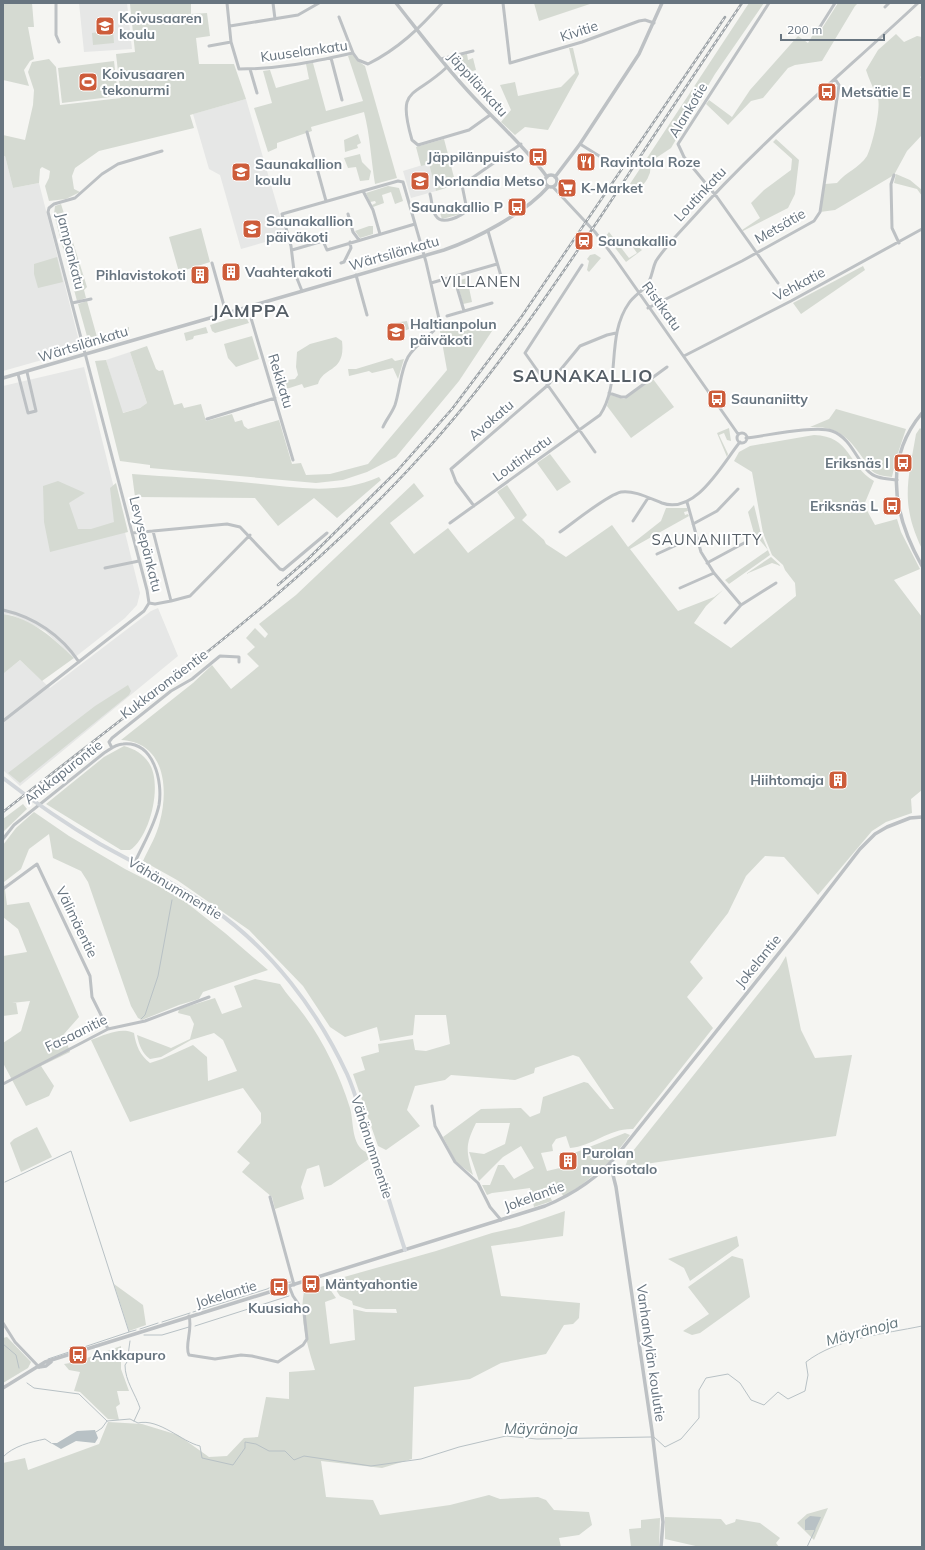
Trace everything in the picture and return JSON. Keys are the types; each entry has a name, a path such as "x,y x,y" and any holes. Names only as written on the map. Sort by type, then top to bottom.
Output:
{"main road":[{"name":"Vähänummentie","path":"3,778 57,817 184,890 239,928 274,963 293,985 317,1020 347,1075 372,1144 405,1250"}],"street":[{"path":"56,3 56,35 58,42"},
{"path":"209,46 231,42 227,3"},
{"path":"273,3 275,19"},
{"path":"230,26 298,15 319,3"},
{"name":"Jäppilänkatu","path":"396,3 447,67 490,115 521,144 547,177"},
{"name":"Kuuselankatu","path":"231,42 239,69 275,69 353,53 358,60 368,64 379,58 418,30 442,3"},
{"name":"Kivitie","path":"502,3 510,63 582,42 639,21 645,20 654,23"},
{"path":"555,177 552,175 547,177 545,182 548,186 553,187 556,183 555,177 580,144 639,54 662,3"},
{"name":"Alankotie","path":"769,3 679,142 679,148 757,252 778,283"},
{"path":"818,30 835,3"},
{"path":"885,7 889,3"},
{"name":"Loutinkatu","path":"450,523 600,415 605,407 609,393 616,334 624,311 649,282 651,272 658,259 714,194 835,79 918,3"},
{"path":"339,17 353,53"},
{"path":"441,59 473,51"},
{"path":"331,58 342,100"},
{"path":"447,67 409,96 405,112 414,143 418,145 469,130 490,115"},
{"path":"250,69 257,93"},
{"name":"Metsätie","path":"648,308 814,221 820,212 839,85 835,79"},
{"path":"307,132 326,201"},
{"path":"430,194 436,216 440,220 446,221 461,216 467,210 462,184 521,144"},
{"path":"580,144 612,164"},
{"name":"Jampankatu","path":"86,355 50,217 49,208 54,204 75,198 102,174 118,164 162,151"},
{"path":"894,176 891,184 892,228 899,243"},
{"path":"302,291 294,271 292,250 282,214 399,181 403,182 424,256 440,323 437,328 420,341 408,358 400,380 395,405 383,427"},
{"name":"Wärtsilänkatu","path":"3,378 226,313 248,308 461,244 488,231 537,197 548,186"},
{"name":"Ristikatu","path":"553,187 595,232 738,434"},
{"path":"363,191 373,210 380,234"},
{"path":"348,214 353,232 359,240"},
{"path":"292,250 320,242 324,243 327,250 415,224"},
{"name":"Vehkatie","path":"684,356 790,302 922,229"},
{"path":"488,231 503,283"},
{"path":"341,263 344,262 351,248 350,242"},
{"path":"212,263 226,313"},
{"path":"431,283 497,264"},
{"path":"582,265 526,349 526,356 595,452"},
{"path":"356,276 367,315"},
{"path":"454,276 464,311"},
{"path":"72,303 91,299"},
{"path":"447,316 492,303"},
{"name":"Rekikatu","path":"248,308 293,460"},
{"name":"Avokatu","path":"474,506 456,482 451,470 548,385 580,346 607,334 616,334"},
{"name":"Levysepänkatu","path":"3,721 144,611 149,603 147,590 86,355"},
{"path":"609,393 620,397 626,397 666,367"},
{"path":"18,374 28,413 36,411 27,372"},
{"path":"207,419 275,398"},
{"path":"922,413 913,424 904,441 899,458 896,496 899,514 906,535 922,566"},
{"path":"560,532 613,495 631,492 670,506 678,506 687,502 722,469 740,442 744,442 746,438 814,429 832,431 850,444 871,474 878,477 897,480"},
{"path":"740,442 737,438 738,434 744,434 746,438"},
{"path":"693,524 717,511 738,489"},
{"path":"633,521 648,498"},
{"path":"687,502 696,536 707,563 741,605"},
{"path":"132,533 227,524 240,527 250,535 280,569 283,570 326,533"},
{"path":"153,531 171,601"},
{"path":"149,603 155,604 185,598 193,593 250,535"},
{"path":"657,554 696,536"},
{"path":"707,563 744,543"},
{"path":"105,568 139,561"},
{"path":"680,588 714,573"},
{"path":"725,623 741,605 776,583"},
{"path":"3,610 16,613 45,627 79,662"},
{"name":"Kukkaromäentie","path":"112,748 109,742 112,738 172,691 192,679 220,656 239,657 239,662"},
{"name":"Ankkapurontie","path":"3,839 14,825 112,748 124,743 132,744 144,750 156,768 159,780 159,805 155,819 135,862"},
{"name":"Jokelantie","path":"3,1388 19,1377 39,1367 46,1366 52,1361 189,1316 294,1285 566,1198 591,1180 610,1163 795,933 860,848 875,834 887,826 910,818 922,817"},
{"name":"Välimäentie","path":"3,889 37,864 90,976 92,997 108,1029"},
{"name":"Fasaanitie","path":"3,1084 108,1029 118,1025 145,1021 209,997"},
{"path":"432,1106 435,1126 455,1162 478,1183 490,1207 501,1220"},
{"name":"Vanhankylän koulutie","path":"610,1163 616,1187 652,1431 663,1522 661,1547"},
{"path":"270,1197 294,1285"},
{"path":"189,1316 192,1328 187,1346 189,1354 216,1360 241,1355 278,1362 303,1345 307,1338 304,1312 293,1296 289,1286"},
{"path":"3,1323 15,1342 39,1367"}],"shaded area":[{"path":"3,3 32,3 34,27 28,27 34,59 30,61 24,70 29,86 3,80"},
{"name":"Koivusaaren koulu","path":"79,3 127,3 132,49 84,52"},
{"path":"191,3 191,14 207,13 210,36 196,38 199,64 234,64 246,99 190,115 194,128 99,151 75,168 72,176 74,189 80,192 66,199 49,201 45,186 49,178 50,171 42,167 40,169 39,183 13,188 5,156 3,156 3,135 25,140 33,105 34,90 28,72 32,62 49,59 56,67 60,105 121,98 116,54 135,52 130,4"},
{"path":"534,3 593,3 539,21"},
{"path":"749,3 764,3 715,74 671,148 650,162 650,174 639,188 632,192 624,193"},
{"path":"838,3 858,3 822,61 795,65 788,68 763,98 751,101 728,125 706,104 709,100 732,117 750,90 798,36 808,43 815,31 819,33"},
{"path":"113,30 114,43 93,45 92,33"},
{"path":"896,34 904,42 917,36 922,37 922,76 920,77 922,79 922,135 907,151 894,175 835,210 820,212 825,184 837,183 860,164 867,156 876,128 879,104 866,70 878,50"},
{"path":"569,48 573,48 579,74 548,130 525,127 515,135 501,122 511,110 500,85 515,82 518,96 561,87 575,73"},
{"path":"353,54 357,60 365,66 397,178 375,184 364,112 311,127 312,131 277,143 277,148 268,152 254,108 272,103 263,71 270,70 276,88 309,79 306,64 313,63 326,111 363,101 348,56"},
{"path":"467,54 468,60 473,58 476,70 460,74 447,59"},
{"name":"Koivusaaren tekonurmi","path":"114,61 118,96 62,103 58,68"},
{"name":"Saunakallion koulu","path":"246,99 286,236 241,249 220,175 209,169 193,114"},
{"path":"358,134 361,143 357,145 358,148 345,152 344,140"},
{"path":"444,139 456,185 436,191 429,164 421,166 416,147"},
{"path":"776,139 799,160 795,194 788,208 743,231 742,230 760,218 751,203 764,190 791,170 792,159 773,142"},
{"path":"360,154 362,162 371,171 369,180 360,181 356,167 348,168 344,158"},
{"path":"3,156 5,156 13,188 39,183 81,349 3,371"},
{"name":"Norlandia Metso","path":"429,163 436,191 411,198 403,171"},
{"path":"896,174 910,180 922,190 922,196 917,189 894,183"},
{"path":"388,186 399,188 403,201 395,204 391,192 382,195 384,203 373,207 372,205 376,203 375,201 370,202 366,193"},
{"path":"61,204 87,287 84,290 86,298 77,301 54,214 55,206"},
{"path":"460,208 461,214 442,219 440,213"},
{"path":"373,226 373,234 360,238 355,231"},
{"path":"201,228 210,262 179,272 169,237"},
{"path":"609,232 629,258 637,253 632,246 637,246 642,250 626,262 606,236"},
{"path":"595,254 601,258 589,272 587,270 589,261 587,259 590,255"},
{"path":"57,257 63,282 38,288 34,274 34,264"},
{"path":"863,266 865,270 801,314 793,303"},
{"path":"467,278 472,302 463,304 457,281"},
{"path":"87,301 97,337 129,327 129,333 90,347 78,304"},
{"path":"242,315 246,317 249,323 215,333 212,331 210,325"},
{"path":"407,321 409,329 396,334 393,323"},
{"path":"206,327 208,333 194,336 193,339 186,341 184,333"},
{"path":"494,328 459,381 396,457 367,472 343,480 316,483 150,468 150,465 120,461 95,361 106,360 123,413 140,408 147,403 130,352 147,346 156,369 159,371 163,370 174,405 182,403 184,408 201,404 206,421 232,414 235,422 242,420 244,426 248,429 279,420 292,464 301,463 306,475 330,474 368,464 447,370 440,331"},
{"path":"252,336 259,359 236,367 228,358 224,344"},
{"path":"336,337 342,341 341,359 333,368 324,374 318,384 304,388 302,384 280,391 274,371 278,369 287,380 295,379 298,375 296,367 297,352 310,344"},
{"path":"130,352 147,403 140,408 122,413 106,360"},
{"path":"392,358 395,361 404,359 398,379 393,368 372,373 369,371 349,376 348,369 356,369"},
{"path":"84,367 140,593 137,605 125,618 74,658 45,631 12,615 3,614 3,386"},
{"path":"653,379 674,407 631,438 607,406 610,395 624,399"},
{"path":"836,409 906,429 892,477 873,472 854,446 836,431 820,427 810,427 829,419"},
{"path":"729,428 731,441 727,440 724,433 719,435 728,454 727,457 717,433"},
{"path":"920,428 922,430 922,549 915,533 908,505 910,465 916,434"},
{"path":"814,435 835,440 848,453 865,475 874,481 864,505 875,525 897,519 901,532 920,569 894,580 922,617 922,790 911,799 912,813 886,822 872,831 818,895 784,857 765,856 746,876 728,913 690,962 703,978 687,997 713,1028 633,1129 617,1131 578,1147 570,1148 566,1136 556,1139 552,1145 553,1151 541,1153 547,1171 577,1164 574,1153 625,1133 630,1135 610,1161 584,1183 564,1197 558,1188 548,1191 552,1201 534,1207 530,1188 487,1195 482,1185 490,1185 498,1165 504,1165 514,1179 534,1168 521,1146 503,1157 479,1181 469,1152 484,1154 505,1144 510,1123 476,1123 468,1143 468,1154 473,1175 456,1162 443,1137 481,1109 521,1108 530,1117 540,1113 543,1097 584,1082 588,1083 610,1109 614,1109 579,1057 573,1055 535,1068 534,1073 515,1080 451,1075 445,1080 415,1086 407,1110 420,1126 386,1150 378,1146 353,1074 365,1070 361,1057 379,1052 378,1044 413,1039 415,1050 426,1051 450,1044 446,1015 415,1015 413,1035 380,1041 377,1027 345,1037 330,1027 303,986 249,930 177,880 143,861 159,826 163,808 163,781 160,768 155,758 146,749 135,743 121,740 193,683 212,665 231,689 259,666 247,654 255,647 246,638 255,628 265,638 268,634 259,624 296,595 414,483 424,496 390,523 414,554 448,528 468,553 515,518 497,492 507,485 527,515 522,520 544,540 546,544 566,557 612,525 628,547 661,521 666,508 687,508 688,511 684,512 685,515 688,514 689,516 630,549 678,611 714,597 723,590 706,606 694,623 731,648 796,596 795,583 783,565 772,555 763,533 752,472 734,461 739,452 750,446"},
{"path":"550,454 571,482 557,491 537,463"},
{"path":"132,474 214,479 311,488 345,487 379,477 381,480 337,518 314,498 278,526 255,498 135,497"},
{"path":"58,481 85,493 69,503 78,529 91,529 114,522 110,488 116,483 128,532 50,552 44,522 43,486"},
{"path":"754,505 761,534 755,537 748,512"},
{"path":"762,536 768,550 758,538"},
{"path":"768,550 770,555 729,584 725,580"},
{"path":"771,557 781,566 772,563 746,574"},
{"path":"158,608 178,656 20,786 3,770 3,674 20,660 50,688 151,611"},
{"path":"3,614 24,620 42,630 74,658 42,681 20,660 3,674"},
{"path":"128,685 131,691 129,695 20,783 8,773 95,706"},
{"path":"124,746 138,752 147,760 153,772 155,784 152,810 148,822 143,834 130,850 121,850 46,804 104,757"},
{"path":"23,804 27,809 3,832 3,819"},
{"path":"34,812 69,836 125,869 178,896 225,933 268,970 203,992 199,999 179,1005 142,1020 138,1018 131,1006 88,882 81,871 53,858 49,834 29,849 21,869 4,882 7,905 29,902 79,1017 64,1034 70,1052 41,1066 54,1086 49,1096 26,1106 3,1063 3,1043 21,1031 30,1001 3,1004 3,956 27,952 18,929 3,917 3,845 16,828"},
{"path":"786,956 801,1030 815,1058 852,1055 836,1136 625,1167 629,1156 779,968"},
{"path":"255,979 280,984 311,1025 325,1048 341,1084 350,1108 355,1139 361,1149 366,1152 369,1159 331,1185 324,1187 319,1165 307,1169 301,1187 304,1199 275,1209 272,1197 242,1172 250,1163 237,1152 261,1123 261,1113 243,1088 130,1122 91,1040 118,1031 129,1031 134,1033 139,1050 150,1063 193,1045 207,1057 208,1081 237,1071 223,1040 214,1033 191,1040 161,1057 150,1059 141,1048 137,1035 171,1048 190,1039 194,1024 190,1016 178,1013 179,1009 215,998 222,1014 242,1007 234,986"},
{"path":"16,1002 18,1014 3,1016 3,1004"},
{"path":"37,1127 52,1157 21,1172 10,1143 14,1139"},
{"path":"565,1211 563,1236 491,1246 501,1296 580,1303 579,1318 573,1324 564,1325 546,1354 501,1363 470,1379 414,1387 412,1459 382,1468 321,1461 326,1497 373,1500 380,1515 450,1505 489,1495 500,1499 538,1497 546,1500 554,1510 589,1512 592,1525 579,1535 559,1538 561,1547 3,1547 3,1463 25,1458 28,1470 99,1444 108,1422 142,1424 178,1435 209,1457 227,1456 244,1438 258,1437 266,1397 289,1399 289,1372 315,1370 303,1321 302,1311 304,1292 327,1285 336,1298 325,1302 330,1344 355,1340 353,1309 366,1312 397,1313 396,1309 366,1309 353,1305 352,1301 340,1296 330,1281 436,1251 492,1233 519,1227"},
{"path":"737,1236 739,1246 690,1281 684,1268 668,1259"},
{"path":"732,1256 743,1259 750,1297 700,1333 692,1335 683,1331 709,1314 688,1287"},
{"path":"114,1284 143,1305 146,1325 129,1331"},
{"path":"7,1337 31,1362 28,1368 3,1383 3,1338"},
{"path":"121,1346 121,1369 129,1391 117,1391 120,1404 116,1407 119,1420 108,1419 80,1392 74,1391 80,1372 69,1370 64,1364 76,1362"},
{"path":"95,1430 98,1438 95,1443 76,1441 61,1449 51,1443 57,1443 77,1431"},
{"path":"828,1508 814,1540 797,1523 807,1514"},
{"path":"810,1516 821,1517 815,1530 805,1530 805,1520"},
{"path":"665,1517 721,1519 726,1525 735,1522 736,1519 760,1523 780,1538 776,1543 779,1547 700,1547 665,1539"},
{"path":"660,1518 659,1547 631,1547 629,1529 641,1528 641,1520"}],"waterway":[{"path":"141,1019 145,1015 158,976 172,900"},
{"path":"5,1182 71,1151 129,1332 48,1359"},
{"path":"193,1312 267,1289 277,1284 291,1282"},
{"path":"195,1326 289,1296"},
{"path":"162,1322 190,1313"},
{"path":"140,1329 158,1323"},
{"name":"Mäyränoja","path":"654,1437 665,1447 681,1439 699,1418 699,1390 706,1378 728,1374 740,1383 751,1400 764,1405 778,1392 788,1399 805,1391 808,1375 806,1362 818,1354 846,1342 922,1326"},
{"path":"144,1335 162,1335 189,1327"},
{"path":"129,1332 136,1330"},
{"path":"130,1341 125,1371 128,1382 140,1408 134,1421"},
{"path":"3,1344 16,1355 19,1368"},
{"path":"27,1383 34,1388 79,1394 107,1421"},
{"name":"Mäyränoja","path":"96,1432 102,1428 107,1421 130,1419 138,1423 146,1422 162,1427 193,1444 200,1446 202,1458 233,1465 245,1448 245,1442 256,1444 269,1451 285,1451 294,1460 304,1456 371,1466 421,1459 459,1447 506,1436 537,1439 651,1437"},
{"path":"3,1457 17,1447 28,1443 45,1439 51,1443"},
{"path":"807,1547 815,1530"}],"railway":[{"path":"3,812 220,642 273,598 324,553 374,505 421,456 470,399 516,339 601,216 742,3"},
{"path":"278,585 309,558 397,471 452,409 522,316 725,17"}],"place":[{"name":"Koivusaaren koulu","path":"105,26"},
{"name":"Koivusaaren tekonurmi","path":"88,82"},
{"name":"Metsätie E","path":"827,92"},
{"name":"Jäppilänpuisto","path":"538,157"},
{"name":"Ravintola Roze","path":"586,162"},
{"name":"Saunakallion koulu","path":"241,172"},
{"name":"Norlandia Metso","path":"420,181"},
{"name":"K-Market","path":"567,188"},
{"name":"Saunakallio P","path":"517,207"},
{"name":"Saunakallion päiväkoti","path":"252,229"},
{"name":"Saunakallio","path":"584,241"},
{"name":"Vaahterakoti","path":"231,272"},
{"name":"Pihlavistokoti","path":"200,275"},
{"name":"Haltianpolun päiväkoti","path":"396,332"},
{"name":"Saunaniitty","path":"717,399"},
{"name":"Eriksnäs I","path":"903,463"},
{"name":"Eriksnäs L","path":"892,506"},
{"name":"Hiihtomaja","path":"838,780"},
{"name":"Purolan nuorisotalo","path":"568,1161"},
{"name":"Mäntyahontie","path":"311,1284"},
{"name":"Kuusiaho","path":"279,1287"},
{"name":"Ankkapuro","path":"78,1355"}],"district":[{"name":"VILLANEN","path":"481,281"},
{"name":"JAMPPA","path":"251,310"},
{"name":"SAUNAKALLIO","path":"583,375"},
{"name":"SAUNANIITTY","path":"707,539"}]}
